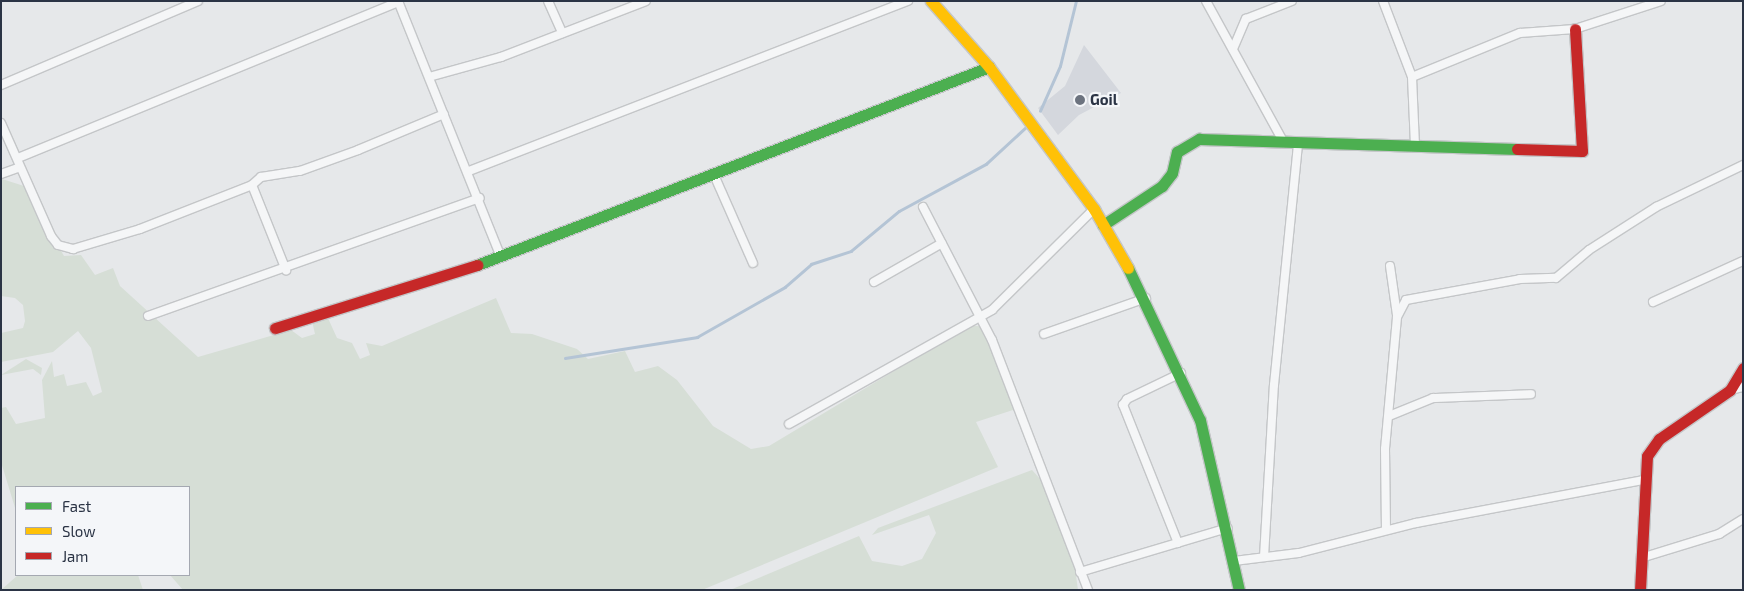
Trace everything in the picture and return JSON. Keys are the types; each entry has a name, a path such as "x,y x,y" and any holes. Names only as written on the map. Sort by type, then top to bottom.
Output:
{"street":[{"path":"548,1 562,33"},
{"path":"429,76 500,57 646,1"},
{"path":"469,171 908,1"},
{"path":"932,1 989,66 1094,209 1146,298 1181,372 1200,420 1228,528 1239,590"},
{"path":"1206,1 1284,143"},
{"path":"1233,48 1246,19 1292,1"},
{"path":"1383,1 1412,77 1415,146"},
{"path":"1412,77 1520,32 1575,29 1640,4 1661,1"},
{"path":"1,84 192,2"},
{"path":"18,158 398,2 480,198 500,255"},
{"path":"1103,225 1162,186 1172,173 1177,152 1198,139 1298,144 1583,150 1575,29"},
{"path":"275,328 500,255 715,177 989,66"},
{"path":"1,123 51,236 58,244 73,249 252,185 261,177 300,171 444,114"},
{"path":"1264,556 1274,385 1298,144"},
{"path":"1397,317 1406,300 1416,296 1520,279 1556,278 1589,250 1656,207 1743,165"},
{"path":"1,174 20,167"},
{"path":"715,177 753,263"},
{"path":"252,185 286,270"},
{"path":"148,316 286,270 480,198"},
{"path":"923,207 981,317 1088,590"},
{"path":"789,424 981,317 1004,301 1094,209"},
{"path":"874,282 942,243"},
{"path":"1653,302 1743,261"},
{"path":"1386,530 1389,416 1397,317 1390,266"},
{"path":"1044,334 1146,298"},
{"path":"1640,590 1644,480 1651,448 1730,390 1743,368"},
{"path":"1178,543 1122,405 1181,372"},
{"path":"1730,390 1743,387"},
{"path":"1389,416 1433,398 1531,394"},
{"path":"1234,561 1340,544 1386,530 1644,480"},
{"path":"1641,558 1719,534 1743,519"},
{"path":"1080,572 1228,528"}],"shaded area":[{"path":"1084,45 1121,93 1079,115 1058,135 1038,108 1065,86"},
{"path":"2,179 24,186 64,256 81,255 95,275 113,268 120,286 198,357 291,330 302,338 315,334 312,321 327,316 337,338 352,343 360,359 370,355 366,343 382,346 496,298 511,333 532,334 577,349 588,359 625,351 635,372 658,366 677,380 713,426 751,449 769,446 969,326 982,326 1016,409 976,422 998,467 702,590 183,590 171,576 190,576 190,486 15,486 15,508 1,462 1,408 6,407 16,424 45,418 42,380 52,361 54,377 64,374 67,386 86,382 93,396 102,392 91,348 78,331 53,352 1,362 1,333 23,328 25,321 23,305 15,298 1,296"},
{"path":"26,359 42,368 41,375 33,369 1,375"},
{"path":"1032,470 1042,481 1074,561 1078,590 730,590 859,536 872,561 902,566 922,559 936,533 929,515 872,535 878,528"},
{"path":"17,576 138,576 143,590 1,590"}],"waterway":[{"path":"1040,111 1060,66 1076,1"},
{"path":"565,358 697,337 785,287 811,264 851,251 899,211 986,164 1025,128"}],"traffic: fast":[{"path":"477,265 989,67"},
{"path":"1103,225 1162,186 1172,173 1177,152 1199,139 1517,149"},
{"path":"1128,268 1200,420 1239,590"}],"traffic: slow":[{"path":"931,1 989,67 1094,209 1128,268"}],"traffic: jam":[{"path":"1517,149 1582,151 1575,29"},
{"path":"275,328 477,265"},
{"path":"1640,590 1647,456 1659,439 1730,390 1743,368"}],"place":[{"name":"Goil","path":"1080,100"}]}
